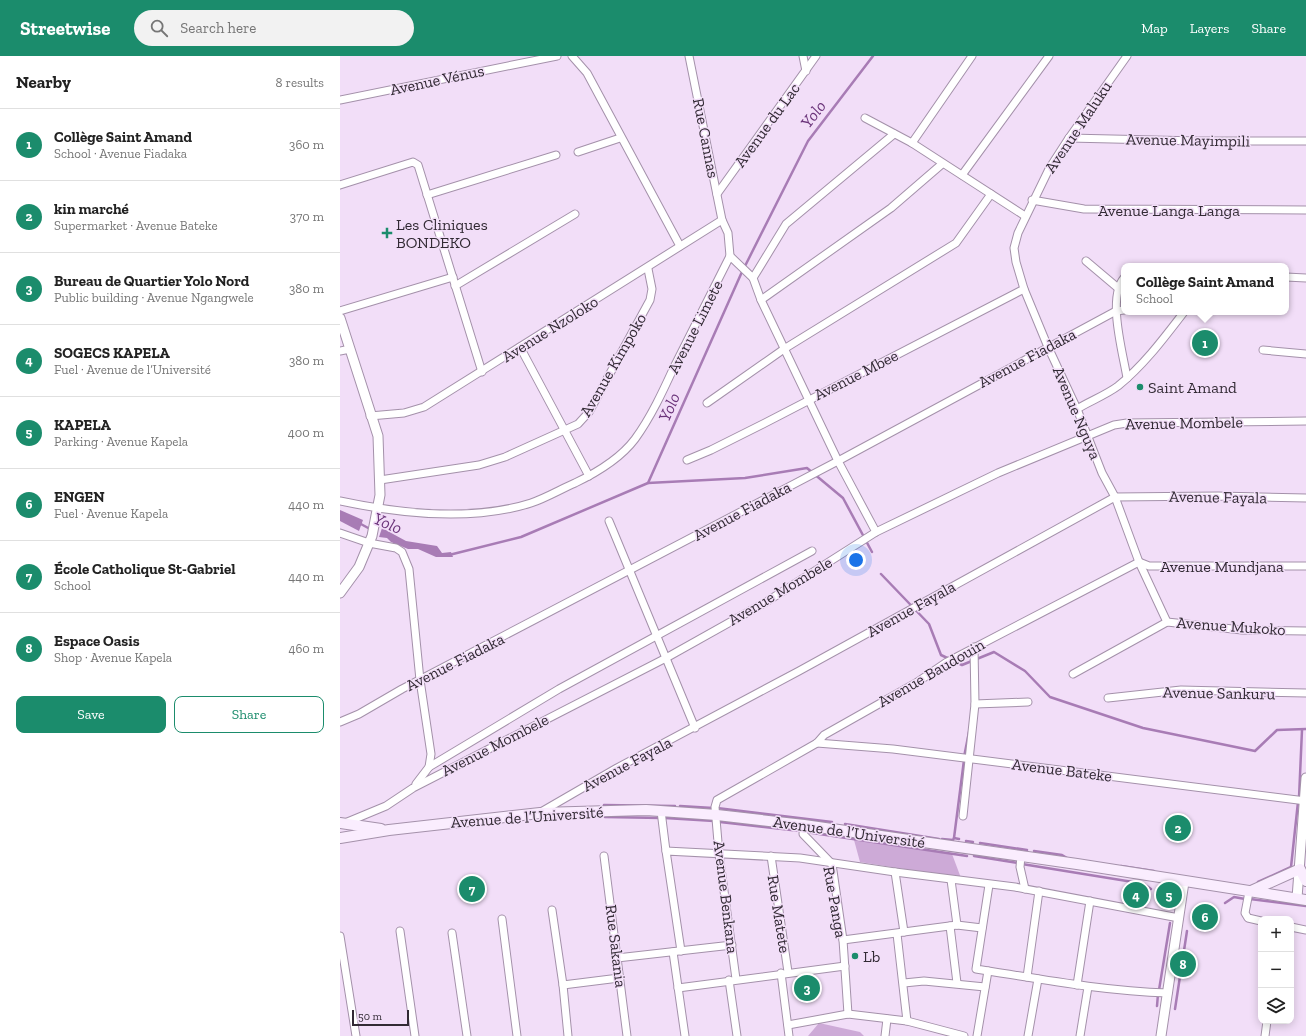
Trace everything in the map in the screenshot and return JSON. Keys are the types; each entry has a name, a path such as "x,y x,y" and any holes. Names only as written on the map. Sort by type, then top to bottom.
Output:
{"main road":[{"name":"Avenue de l’Université","path":"340,838 389,830 540,813 662,811 717,815 804,825 1021,856 1301,899"},
{"name":"Avenue de l’Université","path":"342,824 389,830"},
{"path":"1249,892 1300,869 1306,881"}],"street":[{"name":"Avenue Vénus","path":"340,100 557,56"},
{"path":"572,56 587,73 620,138 680,246"},
{"name":"Rue Cannas","path":"689,56 722,220"},
{"path":"803,56 806,71"},
{"name":"Avenue du Lac","path":"717,194 816,56"},
{"path":"912,143 972,56"},
{"path":"962,176 1049,56"},
{"name":"Avenue Maluku","path":"1032,200 1069,138 1127,56"},
{"path":"865,118 912,143 942,164 1025,216"},
{"path":"753,278 786,224 894,134"},
{"path":"578,152 620,138"},
{"name":"Avenue Mayimpili","path":"1069,138 1198,141 1306,141"},
{"path":"427,195 556,156"},
{"path":"340,185 413,162 418,165 482,372"},
{"path":"761,300 892,208 942,164"},
{"path":"707,403 784,348 956,243 991,194"},
{"name":"Avenue Langa Langa","path":"1032,200 1084,209 1306,210"},
{"name":"Avenue Nguya","path":"1032,200 1018,233 1014,248 1016,262 1024,289 1048,347 1089,436 1102,473 1115,497 1139,562 1167,622"},
{"path":"456,286 575,214"},
{"path":"722,220 728,233 730,256 753,278 761,300 808,400 838,461 876,532"},
{"name":"Avenue Nzoloko","path":"370,416 404,413 424,407 648,269 680,246 722,220"},
{"name":"Avenue Limete","path":"340,501 378,509 451,513 490,512 533,503 607,466 635,439 660,396 730,256"},
{"path":"1086,261 1118,288"},
{"name":"Avenue Kimpoko","path":"380,480 479,465 505,457 578,424 589,412 650,300 652,289 648,269"},
{"path":"340,311 453,277"},
{"path":"1289,277 1306,278"},
{"path":"1121,283 1118,288 1116,311 1127,378"},
{"name":"Avenue Mbee","path":"686,460 711,450 1024,289"},
{"name":"Avenue Fiadaka","path":"340,722 359,714 420,680 838,461 1048,347 1116,311 1121,310"},
{"path":"1077,409 1116,387 1127,378 1153,352 1182,315"},
{"path":"340,318 366,398 370,416 378,436 380,480 378,509 371,539 359,567 340,593"},
{"path":"520,347 566,430 589,476"},
{"path":"340,351 350,349"},
{"path":"1262,350 1306,354"},
{"name":"Avenue Mombele","path":"342,824 386,806 413,788 666,658 766,602 876,532 998,473 1114,425 1126,423 1306,421"},
{"name":"Avenue Fayala","path":"540,813 617,768 695,728 1115,497 1218,496 1306,498"},
{"path":"609,521 695,728"},
{"path":"340,533 371,539 396,548 402,552 406,558 409,569 420,680 430,740 429,767"},
{"path":"413,788 429,767 559,689 812,551"},
{"name":"Avenue Mundjana","path":"1139,562 1149,566 1306,566"},
{"name":"Avenue Baudouin","path":"729,794 817,743 824,735 916,682 947,662 1139,562"},
{"name":"Avenue Mukoko","path":"1073,674 1167,622 1242,630 1306,632"},
{"path":"963,816 975,704 974,647"},
{"name":"Avenue Sankuru","path":"1108,698 1181,690 1306,694"},
{"path":"975,704 1028,702"},
{"name":"Avenue Bateke","path":"817,743 856,745 1306,801"},
{"path":"1301,899 1300,869 1306,801 1306,778"},
{"name":"Avenue Benkana","path":"729,794 717,800 715,807 717,815 719,854 732,944 737,1036"},
{"path":"662,811 666,851 681,951"},
{"name":"Rue Panga","path":"804,825 803,834 832,864 843,940 848,1014"},
{"path":"666,851 800,858 832,864 1039,891 1179,918"},
{"name":"Rue Sakania","path":"604,856 627,1036"},
{"name":"Rue Matete","path":"771,856 784,973 789,1036"},
{"path":"1021,856 1020,867 1025,889"},
{"path":"895,872 907,1021"},
{"path":"951,880 957,983"},
{"path":"1161,1036 1184,882"},
{"path":"989,885 976,969 1088,987 1129,992 1168,993"},
{"path":"1027,977 1039,891"},
{"path":"1249,892 1245,913 1248,918 1258,920"},
{"path":"1077,985 1090,901"},
{"path":"552,910 563,985 568,1036"},
{"path":"502,919 517,1036"},
{"path":"843,940 954,925 982,928"},
{"path":"1294,928 1306,930"},
{"path":"400,931 415,1036"},
{"path":"452,933 467,1036"},
{"path":"340,936 356,1036"},
{"path":"617,958 732,944"},
{"path":"673,952 685,1036"},
{"path":"678,988 845,966"},
{"path":"977,1036 988,971"},
{"path":"563,985 619,978"},
{"path":"1028,1036 1038,979"},
{"path":"904,983 924,981 957,983 985,987"},
{"path":"1080,1036 1088,987"},
{"path":"788,1025 848,1014 907,1021 933,1032 964,1036"},
{"path":"884,1036 887,1019"},
{"path":"1265,1036 1267,1024"}],"shaded area":[{"path":"340,510 363,520 359,531 340,521"},
{"path":"382,528 406,541 437,546 442,553 451,552 453,557 436,557 418,549 408,549 391,542 387,538 379,537"},
{"path":"854,840 952,854 961,878 860,862"},
{"path":"819,1023 860,1032 864,1036 808,1036"}],"waterway":[{"name":"Yolo","path":"449,555 521,537 648,483 741,274 808,141 873,56"},
{"path":"648,483 745,478 807,468 843,498 872,552"},
{"name":"Yolo","path":"359,523 370,529"},
{"path":"881,574 929,624 941,655 962,665 994,652 1025,671 1050,697 1143,728 1255,751 1277,730 1306,729"},
{"path":"1299,798 1302,730"},
{"path":"964,757 969,732"},
{"path":"959,839 954,838 964,760"},
{"path":"1258,882 1291,867 1298,802"},
{"path":"604,805 675,806"},
{"path":"680,806 713,808"},
{"path":"717,808 832,822"},
{"path":"605,817 661,818"},
{"path":"665,818 714,821"},
{"path":"720,822 800,831"},
{"path":"845,824 939,839"},
{"path":"806,832 967,856"},
{"path":"942,839 953,840 954,838"},
{"path":"966,841 973,842"},
{"path":"980,843 1027,850"},
{"path":"1034,851 1062,855 1067,858"},
{"path":"974,856 1018,863"},
{"path":"1022,864 1133,882"},
{"path":"1121,866 1154,871"},
{"path":"1144,884 1151,889"},
{"path":"1225,903 1234,897 1245,899"},
{"path":"1250,899 1306,906"},
{"path":"1159,990 1170,923"},
{"path":"1175,1009 1187,931"},
{"path":"1157,1006 1158,994"}],"place":[{"name":"Les Cliniques BONDEKO","path":"387,233"},
{"name":"Collège Saint Amand","path":"1205,343"},
{"name":"Saint Amand","path":"1140,387"},
{"name":"kin marché","path":"1178,828"},
{"name":"École Catholique St-Gabriel","path":"472,889"},
{"name":"SOGECS KAPELA","path":"1136,895"},
{"name":"KAPELA","path":"1169,895"},
{"name":"ENGEN","path":"1205,917"},
{"name":"Lb","path":"855,956"},
{"name":"Espace Oasis","path":"1183,964"},
{"name":"Bureau de Quartier Yolo Nord","path":"807,988"}]}
